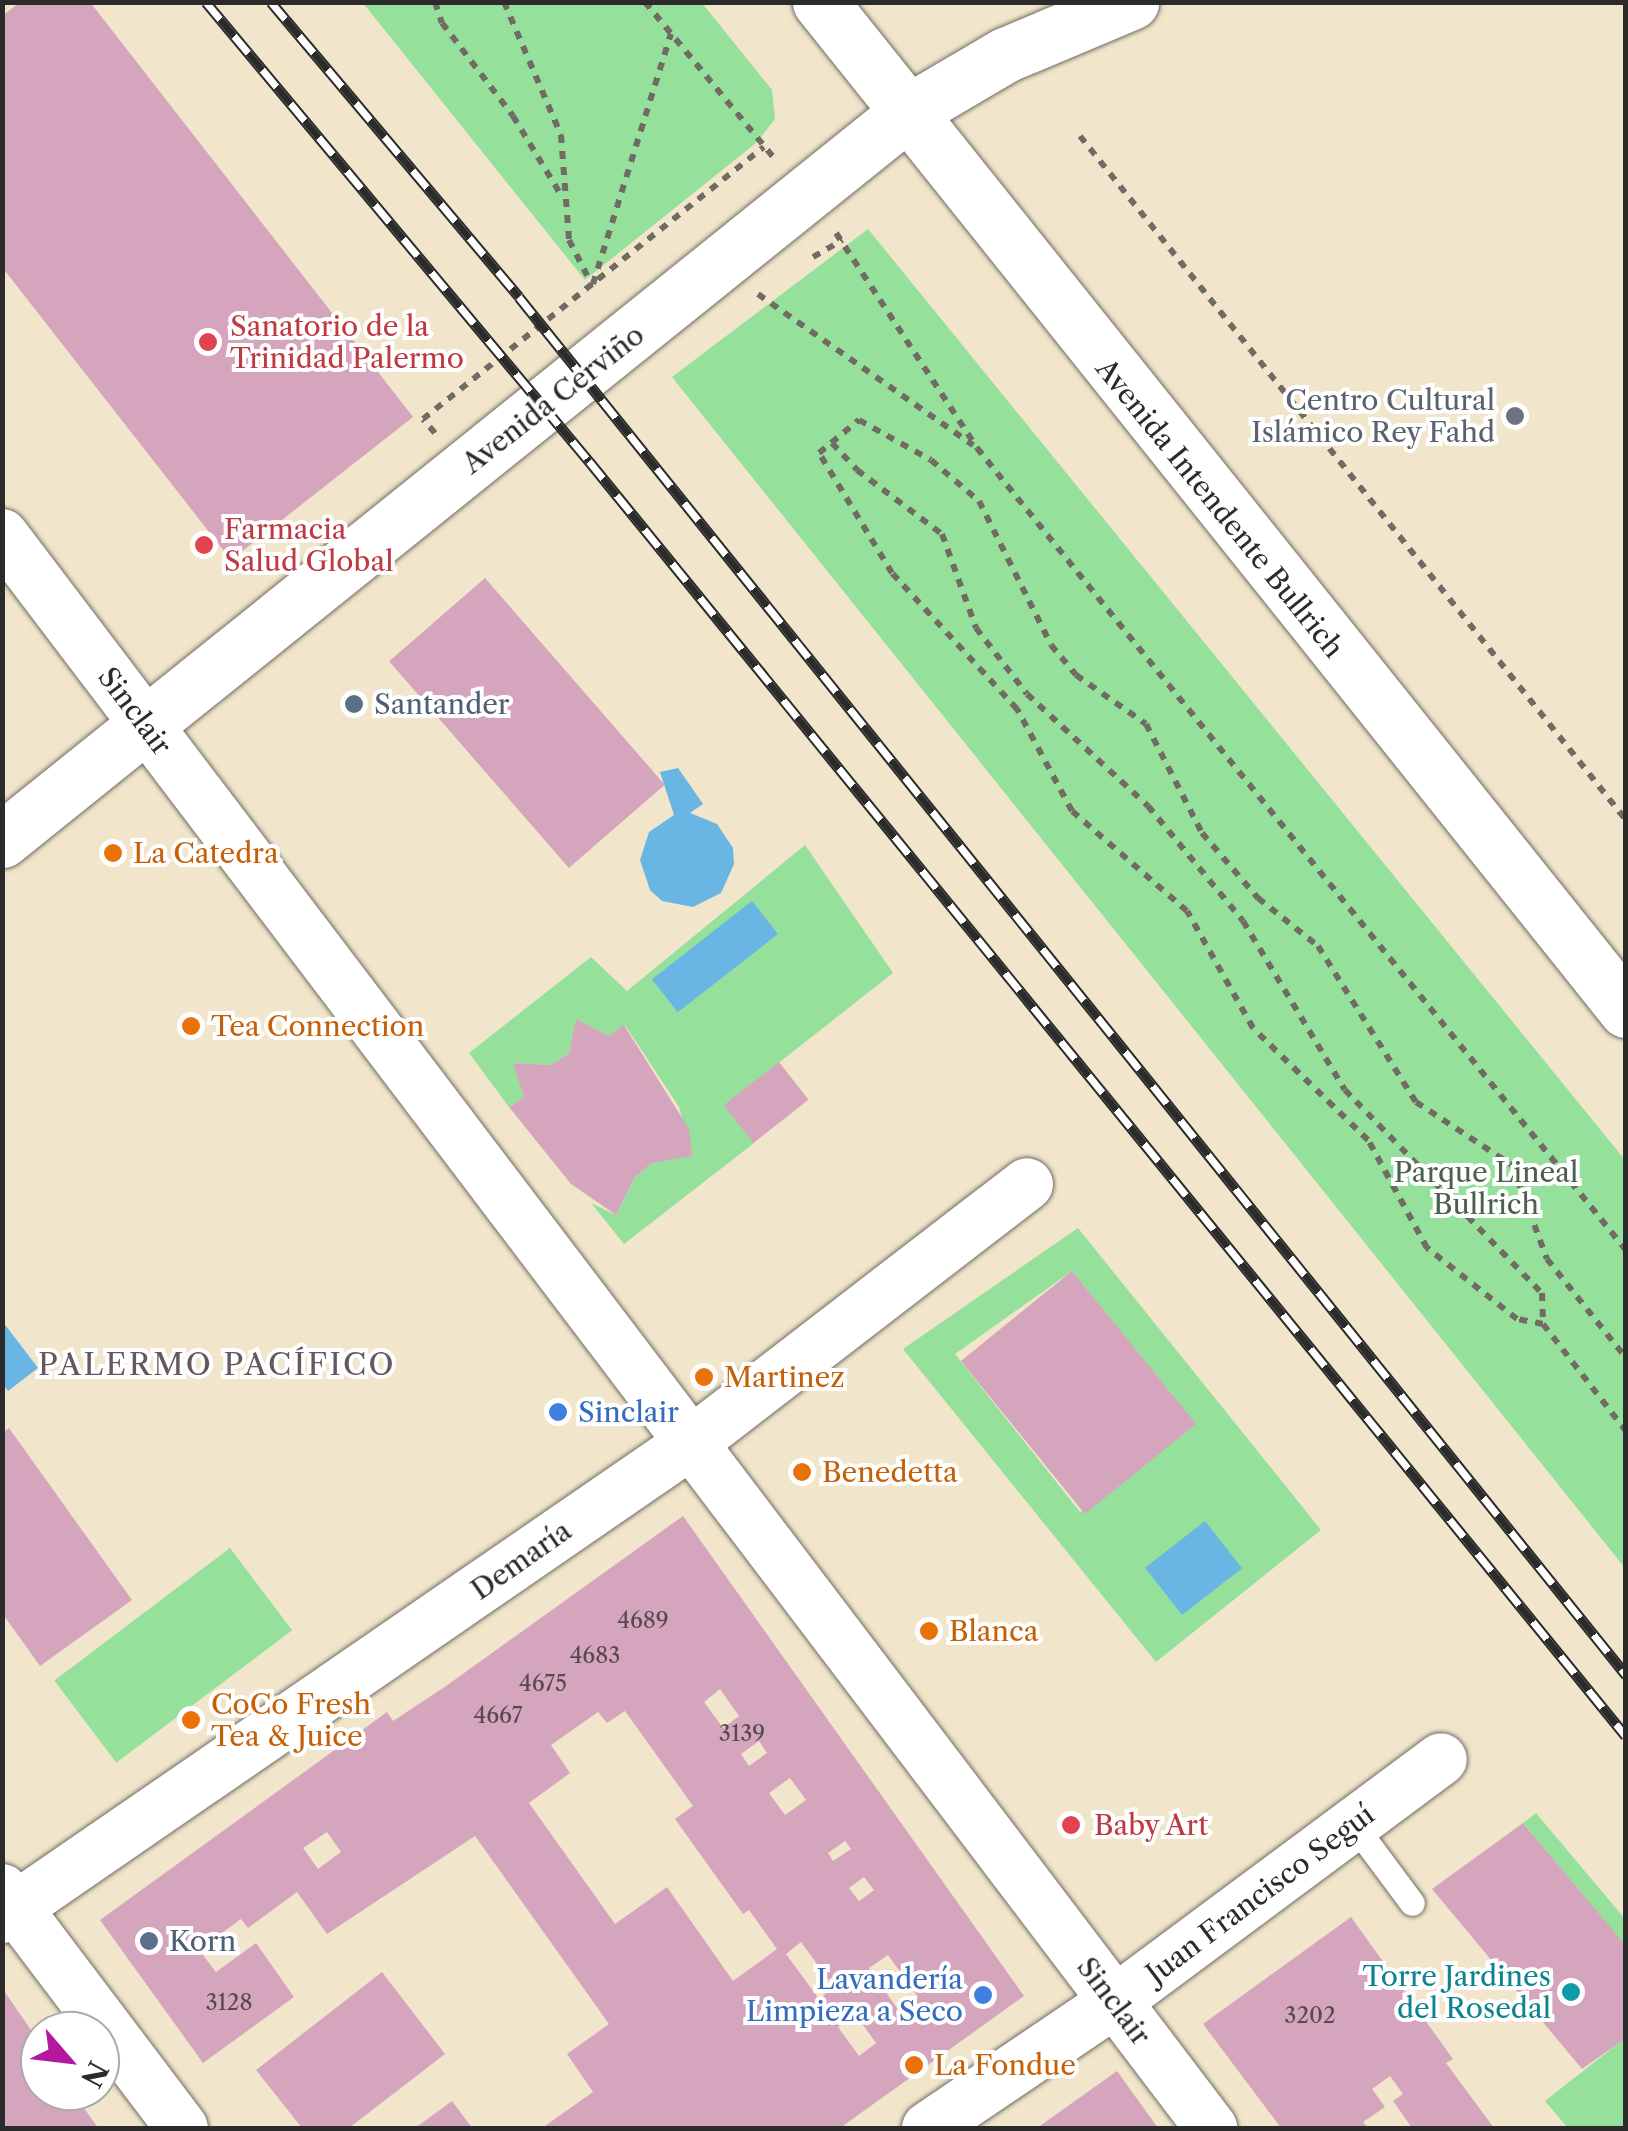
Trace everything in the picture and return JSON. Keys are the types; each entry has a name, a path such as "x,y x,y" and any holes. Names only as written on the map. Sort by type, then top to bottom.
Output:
{"main road":[{"name":"Avenida Intendente Bullrich","path":"820,2 908,112 960,185 1626,1010"},
{"name":"Avenida Cerviño","path":"2,840 809,198 908,112 1006,55 1131,2"}],"street":[{"name":"Sinclair","path":"2,535 1211,2128"},
{"name":"Demaría","path":"7,1905 691,1443 1027,1184"},
{"name":"Juan Francisco Seguí","path":"928,2128 1114,2002 1441,1760"},
{"path":"7,1905 182,2128"}],"lane":[{"path":"1354,1825 1412,1903"}],"path":[{"path":"435,2 442,23 514,116 562,196"},
{"path":"504,2 562,135 567,169 562,196 569,240 592,285 671,34"},
{"path":"645,2 842,240 977,448 1626,1250"},
{"path":"1080,136 1626,820"},
{"path":"753,291 977,448"},
{"path":"1544,1324 1517,1319 1427,1248 1368,1140 1253,1028 1187,912 1072,811 1018,709 892,574 819,453 859,420 932,460 978,501 1051,645 1076,674 1146,724 1202,833 1258,898 1318,946 1416,1102 1512,1165 1546,1259 1626,1358"},
{"path":"832,443 869,480 942,534 976,628 1028,694 1148,806 1243,922 1345,1090 1542,1293 1544,1324 1626,1431"}],"green space":[{"path":"363,3 702,3 772,90 775,119 756,143 585,280"},
{"name":"Parque Lineal Bullrich","path":"868,229 1625,1160 1625,1568 672,377"},
{"path":"805,845 893,973 725,1105 754,1143 624,1244 591,1203 616,1215 635,1177 652,1163 692,1155 679,1107 625,1025 609,1036 577,1020 569,1053 551,1065 514,1063 524,1097 509,1107 469,1053 591,957 627,991"},
{"path":"1078,1228 1321,1530 1156,1662 903,1349","holes":["1072,1271 1195,1424 1080,1512 955,1354"]},
{"path":"230,1548 292,1630 116,1763 54,1680"},
{"path":"1536,1813 1625,1919 1625,1946 1523,1823"},
{"path":"1625,2038 1625,2128 1568,2128 1545,2101"}],"water":[{"path":"678,768 703,804 690,813 717,824 733,848 734,864 721,893 693,907 662,901 650,890 640,860 649,832 674,815 660,772"},
{"path":"752,901 778,934 678,1012 652,979"},
{"path":"3,1322 38,1368 8,1391 3,1384"},
{"path":"1205,1521 1242,1568 1182,1615 1145,1568"}],"building":[{"name":"Sanatorio de la Trinidad Palermo","path":"20,2 90,2 413,417 231,560 2,267 2,16"},
{"path":"485,578 665,785 569,868 389,661"},
{"path":"576,1019 609,1036 624,1025 689,1129 692,1156 652,1163 635,1177 616,1215 571,1184 509,1107 524,1097 513,1063 551,1065 569,1053"},
{"path":"779,1062 809,1100 753,1143 724,1105"},
{"path":"1072,1271 1196,1424 1085,1514 961,1361"},
{"path":"9,1428 132,1600 40,1666 2,1613 2,1433"},
{"path":"683,1516 1024,1996 840,2128 542,2128 593,2092 567,2054 609,2024 475,1836 327,1934 297,1892 248,1928 241,1919 199,1950 216,1972 256,1943 294,1997 203,2063 100,1920 387,1712 393,1721","holes":["720,1689 739,1716 723,1728 704,1702","625,1711 693,1806 675,1819 743,1914 749,1910 777,1949 733,1981 667,1887 615,1924 529,1803 570,1773 551,1745 598,1712 607,1723","759,1741 767,1753 749,1766 741,1754","790,1778 806,1800 785,1815 769,1793","327,1832 341,1852 318,1869 303,1848","845,1841 851,1849 833,1861 828,1853","864,1877 874,1890 859,1901 849,1888","801,1942 834,1987 819,1999 786,1954","888,1955 918,1997 899,2011 869,1968","856,2015 876,2043 859,2056 838,2027"]},
{"name":"Torre Jardines del Rosedal","path":"1523,1823 1626,1946 1626,2038 1582,2069 1432,1889"},
{"path":"1351,1917 1453,2059 1446,2063 1494,2128 1412,2128 1393,2101 1403,2094 1390,2076 1372,2089 1385,2107 1363,2122 1368,2128 1281,2128 1203,2024"},
{"path":"382,1972 445,2054 349,2128 302,2128 256,2070"},
{"path":"2,1988 20,2014 20,2111 86,2111 98,2128 2,2128"},
{"path":"1117,2071 1158,2128 1037,2128"},
{"path":"452,2101 472,2128 415,2128"}],"railway":[{"path":"206,2 589,461 1626,1736"},
{"path":"271,2 519,297 1626,1675"}],"place":[{"name":"Sanatorio de la Trinidad Palermo","path":"208,342"},
{"name":"Centro Cultural Islámico Rey Fahd","path":"1515,416"},
{"name":"Farmacia Salud Global","path":"204,545"},
{"name":"Santander","path":"354,704"},
{"name":"La Catedra","path":"113,853"},
{"name":"Tea Connection","path":"191,1026"},
{"name":"Martinez","path":"704,1377"},
{"name":"Sinclair","path":"558,1412"},
{"name":"Benedetta","path":"802,1472"},
{"name":"Blanca","path":"929,1631"},
{"name":"CoCo Fresh Tea & Juice","path":"191,1720"},
{"name":"Baby Art","path":"1071,1825"},
{"name":"Korn","path":"149,1941"},
{"name":"Torre Jardines del Rosedal","path":"1571,1992"},
{"name":"Lavandería Limpieza a Seco","path":"983,1995"},
{"name":"La Fondue","path":"914,2065"}],"district":[{"name":"PALERMO PACÍFICO","path":"217,1365"}]}
